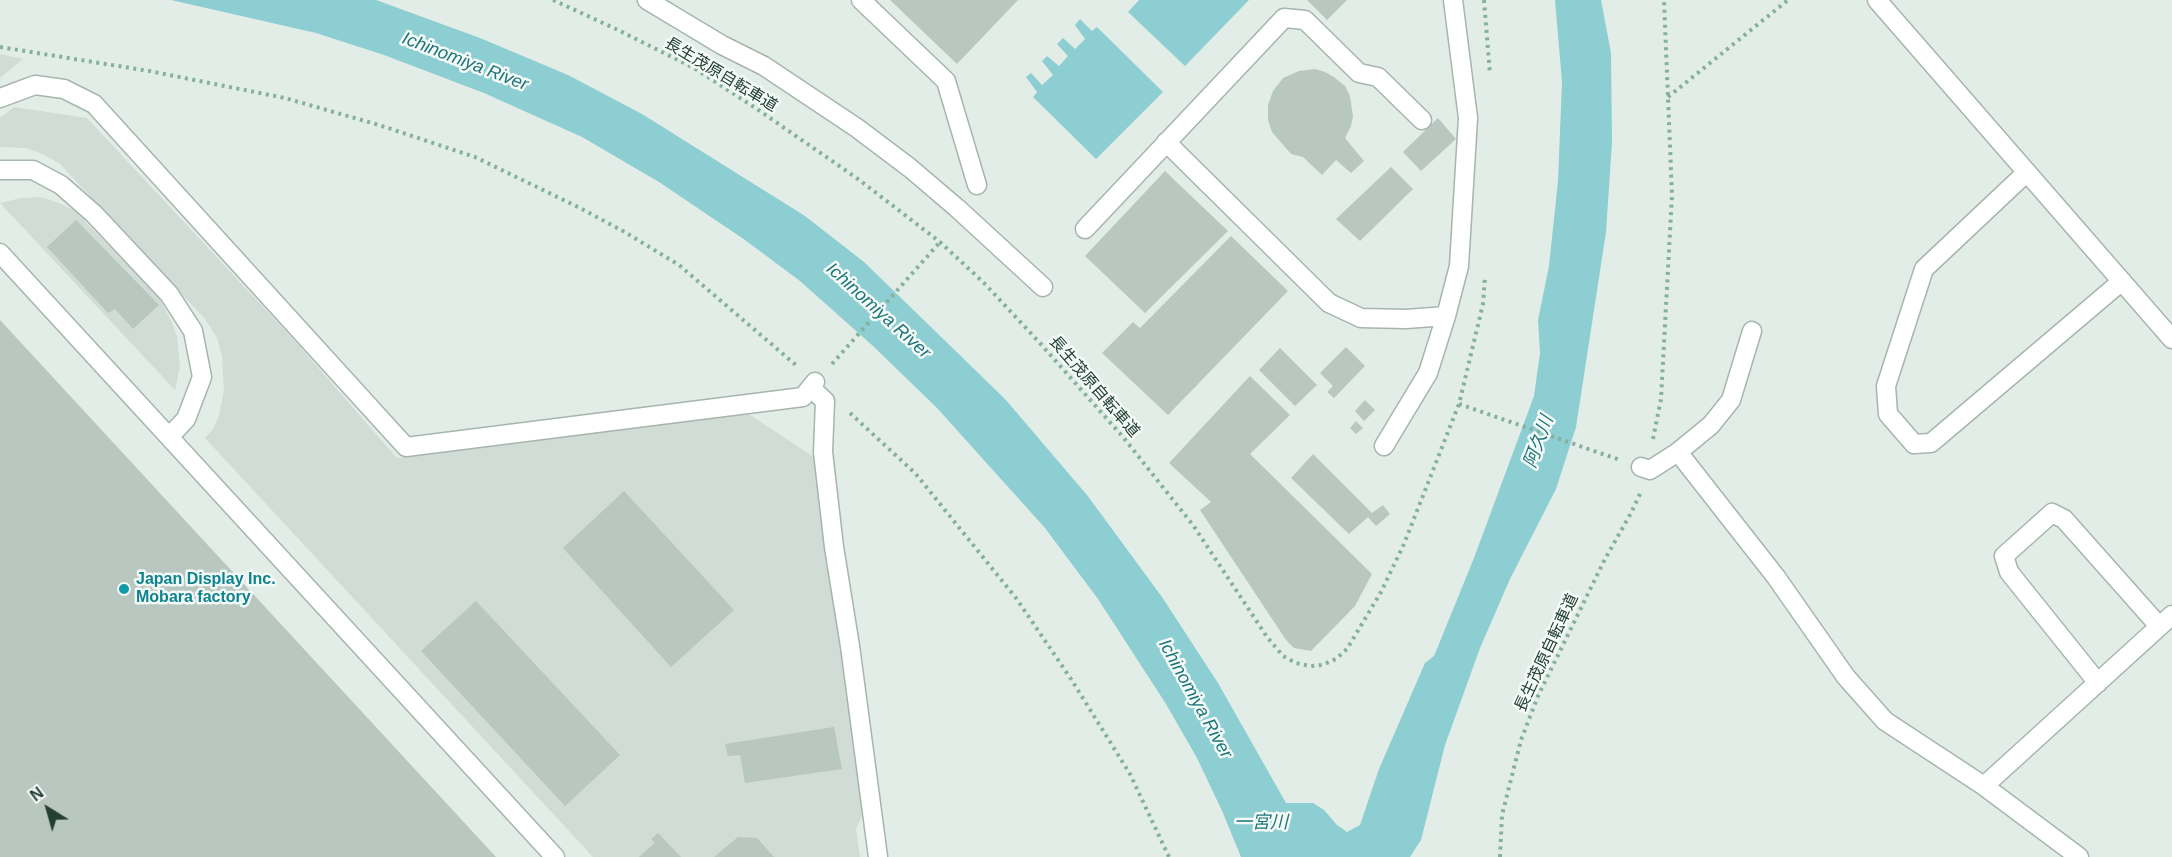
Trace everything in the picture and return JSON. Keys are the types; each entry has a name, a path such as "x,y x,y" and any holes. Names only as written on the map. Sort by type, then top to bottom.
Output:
{"street":[{"path":"646,0 764,66 856,128 910,168 1043,287"},
{"path":"861,0 946,81 978,185"},
{"path":"1384,446 1428,373 1459,266 1468,118 1453,0"},
{"path":"1877,0 2172,339"},
{"path":"1085,229 1284,18 1305,20 1359,73 1378,76 1422,120"},
{"path":"0,98 35,85 64,89 94,104 406,447 803,397 817,380 825,401 824,464 878,857"},
{"path":"1166,142 1329,303 1361,318 1406,320 1446,316"},
{"path":"0,170 33,170 61,185 94,214 169,294 193,331 202,377 186,419 169,437"},
{"path":"2027,171 1924,269 1886,386 1888,414 1914,444 1931,443 2122,281"},
{"path":"0,253 555,857"},
{"path":"1646,468 1678,452 1711,426 1731,400 1752,331"},
{"path":"1678,452 1776,577 1846,677 1885,721 1984,786 2079,857"},
{"path":"1984,786 2098,683 2166,620 2064,519 2052,513 2004,556 2009,572 2098,683"}],"path":[{"name":"長生茂原自転車道","path":"553,0 616,29 703,74 858,179 940,242 1038,341 1123,438 1193,525 1267,637 1283,656 1296,663 1310,666 1322,665 1336,659 1347,649 1359,630 1381,592 1404,544 1459,404 1646,468"},
{"name":"長生茂原自転車道","path":"1500,857 1502,815 1521,740 1538,696 1605,559 1632,513 1646,468 1661,399 1672,195 1664,0"},
{"path":"1668,98 1788,0"},
{"path":"0,47 149,71 285,98 379,125 474,158 528,182 605,222 679,265 817,380 915,473 1016,598 1071,678 1130,774 1169,857"},
{"path":"817,380 940,242"}],"shaded area":[{"path":"0,54 23,59 0,78"},
{"path":"14,107 87,118 293,339 397,458 744,411 814,457 826,552 866,807 856,829 860,857 593,857 205,438 213,429 219,416 224,390 222,356 217,338 205,319 59,163 26,148 0,147 0,118"},
{"path":"40,197 75,211 158,296 177,337 180,366 175,390 0,203 21,198"}],"water":[{"name":"一宮川","path":"171,0 376,0 480,38 568,75 642,114 805,216 864,262 1005,399 1087,495 1162,597 1218,683 1286,803 1313,803 1324,810 1337,825 1347,832 1360,825 1379,769 1425,663 1434,656 1474,558 1534,396 1540,353 1538,320 1549,266 1558,181 1562,82 1555,0 1601,0 1611,53 1612,142 1606,232 1576,427 1556,489 1510,579 1480,648 1445,745 1421,840 1410,857 1241,857 1197,758 1166,704 1098,599 1045,528 937,408 873,346 800,281 745,240 659,182 582,137 484,93 384,55 316,33"},
{"path":"1139,0 1249,0 1185,66 1128,12"},
{"path":"1080,19 1092,31 1097,27 1163,92 1096,159 1033,97 1037,92 1026,77 1031,73 1042,85 1053,75 1042,61 1047,56 1059,66 1068,56 1057,44 1063,38 1075,49 1085,39 1075,25"}],"building":[{"path":"890,0 1018,0 957,64"},
{"path":"1307,0 1347,0 1327,20"},
{"path":"1315,69 1334,77 1345,86 1350,96 1353,116 1345,138 1364,161 1351,173 1336,160 1322,175 1303,157 1291,154 1272,132 1268,120 1268,105 1273,91 1283,78 1299,71"},
{"path":"1438,118 1456,139 1421,171 1403,152"},
{"path":"1391,167 1413,189 1360,241 1336,219"},
{"path":"1165,171 1228,231 1145,313 1085,256"},
{"path":"76,220 159,305 133,329 115,309 108,313 47,247"},
{"path":"1231,236 1288,291 1168,415 1102,353 1133,322 1140,328"},
{"name":"Japan Display Inc. Mobara factory","path":"0,320 496,857 0,857"},
{"path":"1346,347 1365,366 1334,398 1327,392 1333,386 1320,373"},
{"path":"1280,348 1317,385 1295,406 1259,370"},
{"path":"1250,376 1290,415 1250,454 1372,574 1355,606 1311,651 1294,648 1286,640 1200,510 1211,502 1169,463"},
{"path":"1365,400 1375,410 1364,421 1355,411"},
{"path":"1356,421 1363,428 1356,434 1350,428"},
{"path":"1313,454 1372,513 1383,505 1390,514 1376,526 1368,517 1349,534 1291,478"},
{"path":"624,491 734,610 671,667 563,548"},
{"path":"476,601 620,755 565,806 421,651"},
{"path":"834,727 842,769 745,783 740,755 728,756 725,744"},
{"path":"658,833 681,857 639,857 655,843 651,839"},
{"path":"738,837 757,838 774,857 714,857"}],"place":[{"name":"Japan Display Inc. Mobara factory","path":"124,589"}],"water label":[{"name":"Ichinomiya River","path":"465,62"},
{"name":"Ichinomiya River","path":"878,311"},
{"name":"阿久川","path":"1539,442"},
{"name":"Ichinomiya River","path":"1195,699"}]}
